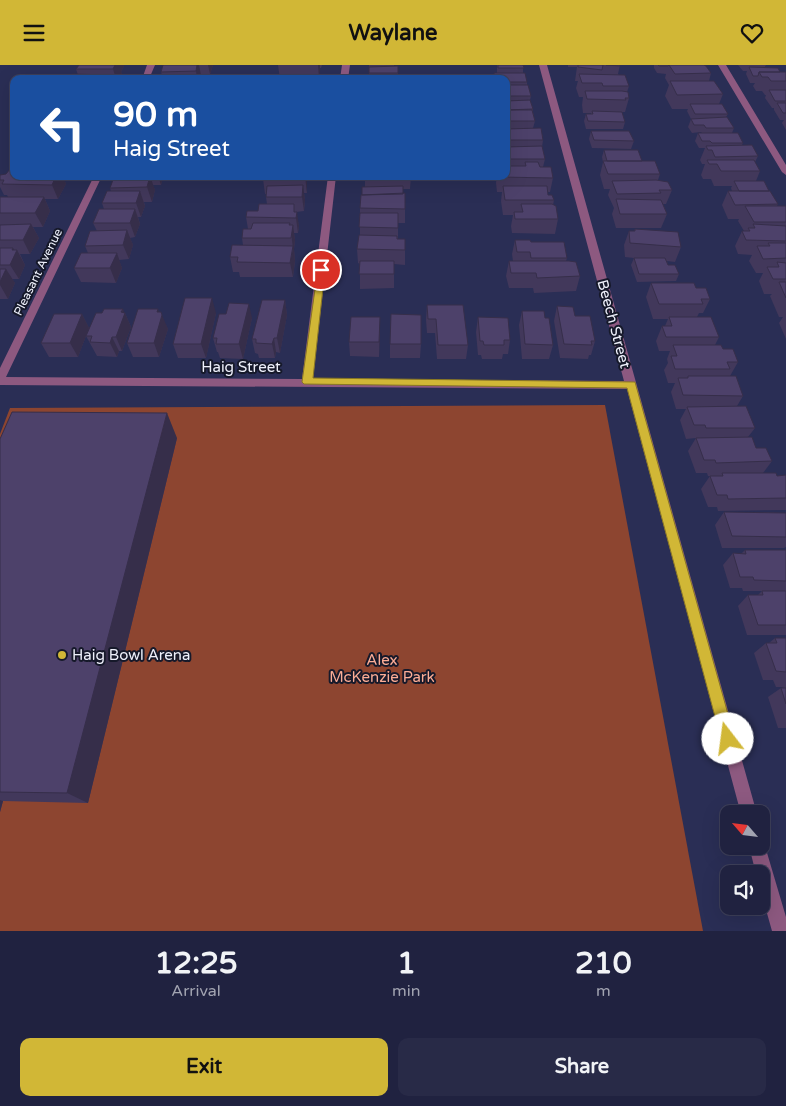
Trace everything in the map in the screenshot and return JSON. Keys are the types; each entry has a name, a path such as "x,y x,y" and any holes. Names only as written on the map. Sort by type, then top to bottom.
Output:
{"street":[{"name":"Beech Street","path":"543,65 746,805"},
{"path":"722,65 786,172"},
{"name":"Pleasant Avenue","path":"0,380 96,180"},
{"path":"307,382 332,180"},
{"name":"Haig Street","path":"0,380 631,385"},
{"path":"760,855 781,931"}],"green space":[{"name":"Alex McKenzie Park","path":"605,405 703,931 0,931 0,434 10,408"}],"building":[{"path":"79,65 115,65 113,69 76,69"},
{"path":"163,65 197,65 196,71 161,72"},
{"path":"498,65 523,65 524,68 498,68"},
{"path":"578,65 603,65 602,70 578,67"},
{"path":"669,65 704,65 711,73 675,74"},
{"path":"398,66 398,73 369,73 369,67"},
{"path":"749,67 778,68 780,72 759,72 758,76 753,76"},
{"path":"759,72 786,72 786,81 771,81 768,77 762,77"},
{"path":"494,73 525,73 527,82 510,82 510,75 494,75"},
{"path":"72,74 108,75 71,75"},
{"path":"579,74 625,75 629,86 603,86 602,83 582,83"},
{"path":"670,81 714,81 723,94 677,95"},
{"path":"510,85 528,85 531,96 510,96"},
{"path":"769,90 786,90 786,101 775,101"},
{"path":"585,91 622,91 628,92 629,98 625,98 626,100 587,99"},
{"path":"530,100 533,109 510,110 510,101"},
{"path":"777,103 786,103 786,113 783,113"},
{"path":"690,104 722,104 728,114 695,114"},
{"path":"510,110 532,110 535,121 510,121"},
{"path":"592,111 622,112 625,122 588,121 586,114 593,114"},
{"path":"727,117 734,128 706,128 704,125 694,125 691,119"},
{"path":"541,128 543,140 510,140 510,129"},
{"path":"591,131 629,131 634,141 594,140"},
{"path":"698,133 738,133 743,143 712,143 710,141 702,141"},
{"path":"752,145 758,156 715,157 712,150 708,150 706,146"},
{"path":"542,146 545,159 510,159 510,147"},
{"path":"604,150 638,150 642,161 607,161"},
{"path":"707,160 754,160 760,171 721,171 717,164 709,164"},
{"path":"603,161 655,161 660,174 608,174"},
{"path":"525,162 538,162 540,167 551,167 553,178 510,177 510,166 526,166"},
{"path":"10,169 10,180 54,180 52,185 2,184 4,180 0,180 0,175 6,174"},
{"path":"113,180 149,180 147,187 110,188"},
{"path":"656,180 668,182 672,190 659,190 661,193 617,194 612,181"},
{"path":"734,181 764,181 769,191 739,191"},
{"path":"303,185 302,197 266,197 267,186"},
{"path":"403,186 403,194 362,195 362,187"},
{"path":"503,186 547,186 548,195 552,195 554,200 505,200"},
{"path":"107,191 140,191 136,203 102,203"},
{"path":"728,191 770,191 778,204 735,205"},
{"path":"405,193 405,209 360,208 361,195"},
{"path":"0,197 44,197 35,213 0,213"},
{"path":"616,199 661,200 667,214 620,214"},
{"path":"259,204 294,204 294,212 297,212 296,218 246,217 247,211 258,211"},
{"path":"521,204 552,204 556,206 558,219 515,219 514,212 523,212"},
{"path":"745,206 786,206 786,222 754,222"},
{"path":"99,209 135,209 130,223 93,223"},
{"path":"360,213 398,213 398,228 359,227"},
{"path":"253,223 290,223 289,225 293,225 291,238 242,238 243,229 251,229"},
{"path":"31,224 23,240 0,240 0,225"},
{"path":"753,224 786,226 786,241 746,240 742,231 750,231 748,228 755,228"},
{"path":"635,229 678,232 681,247 630,243 629,231 635,231"},
{"path":"127,230 123,245 85,246 90,231"},
{"path":"359,235 397,236 397,239 405,239 405,250 357,249"},
{"path":"515,240 564,242 567,258 531,258 530,252 517,252"},
{"path":"768,243 786,243 786,258 763,259 757,246 770,246"},
{"path":"232,245 293,246 290,263 237,262 238,257 230,257"},
{"path":"0,248 13,248 12,250 17,250 10,265 0,265"},
{"path":"81,253 117,253 110,268 74,268"},
{"path":"634,258 665,258 668,265 675,265 679,274 639,274"},
{"path":"360,261 394,261 394,274 359,274"},
{"path":"509,261 576,262 580,276 537,278 536,273 511,273"},
{"path":"777,262 786,263 786,279 773,279 767,267 779,267"},
{"path":"0,269 6,269 0,282"},
{"path":"779,282 786,282 786,298"},
{"path":"651,283 694,283 696,288 706,288 710,299 701,299 703,304 659,304"},
{"path":"185,298 212,298 201,344 173,344"},
{"path":"262,300 285,300 277,338 274,338 272,344 256,343 256,339 252,339"},
{"path":"229,303 249,304 239,344 216,344 217,338 213,338 219,314 226,314"},
{"path":"427,305 463,305 468,345 438,345 436,319 428,319"},
{"path":"557,306 573,307 575,316 590,316 595,341 591,341 592,345 564,344"},
{"path":"104,309 123,309 121,312 125,313 116,337 112,337 110,343 90,342 92,336 86,336 96,313 102,313"},
{"path":"138,309 158,309 157,312 161,312 162,315 154,343 127,343"},
{"path":"522,311 544,311 545,318 549,318 553,345 525,344"},
{"path":"54,314 82,314 70,343 41,343"},
{"path":"391,314 421,315 421,344 390,344"},
{"path":"351,317 380,317 379,342 349,342"},
{"path":"478,317 508,318 510,340 504,340 504,345 484,345 483,341 480,341"},
{"path":"669,317 711,317 719,337 666,337 662,326 672,326"},
{"path":"673,345 721,345 723,349 733,349 738,362 727,362 730,369 675,369 671,356 677,356"},
{"path":"688,376 736,376 743,396 683,395 678,378 688,378"},
{"path":"746,406 755,428 706,428 705,425 694,425 687,407"},
{"name":"Haig Bowl Arena","path":"12,412 167,413 67,793 0,792 0,439"},
{"path":"752,437 756,448 766,448 772,461 716,463 715,460 704,460 696,438"},
{"path":"722,473 776,473 777,476 786,475 786,498 728,499 727,495 717,495 710,476 723,476"},
{"path":"724,512 786,513 786,537 732,536"},
{"path":"745,550 786,550 786,581 754,580 753,577 740,577 733,553 746,554"},
{"path":"762,591 786,591 786,625 758,625 748,595 763,595"},
{"path":"775,638 786,638 786,672 776,671 766,643 777,643"},
{"path":"781,688 786,688 786,704"}],"place":[{"name":"Haig Bowl Arena","path":"62,655"}],"route":[{"path":"321,270 307,382 631,385 728,739"}]}
